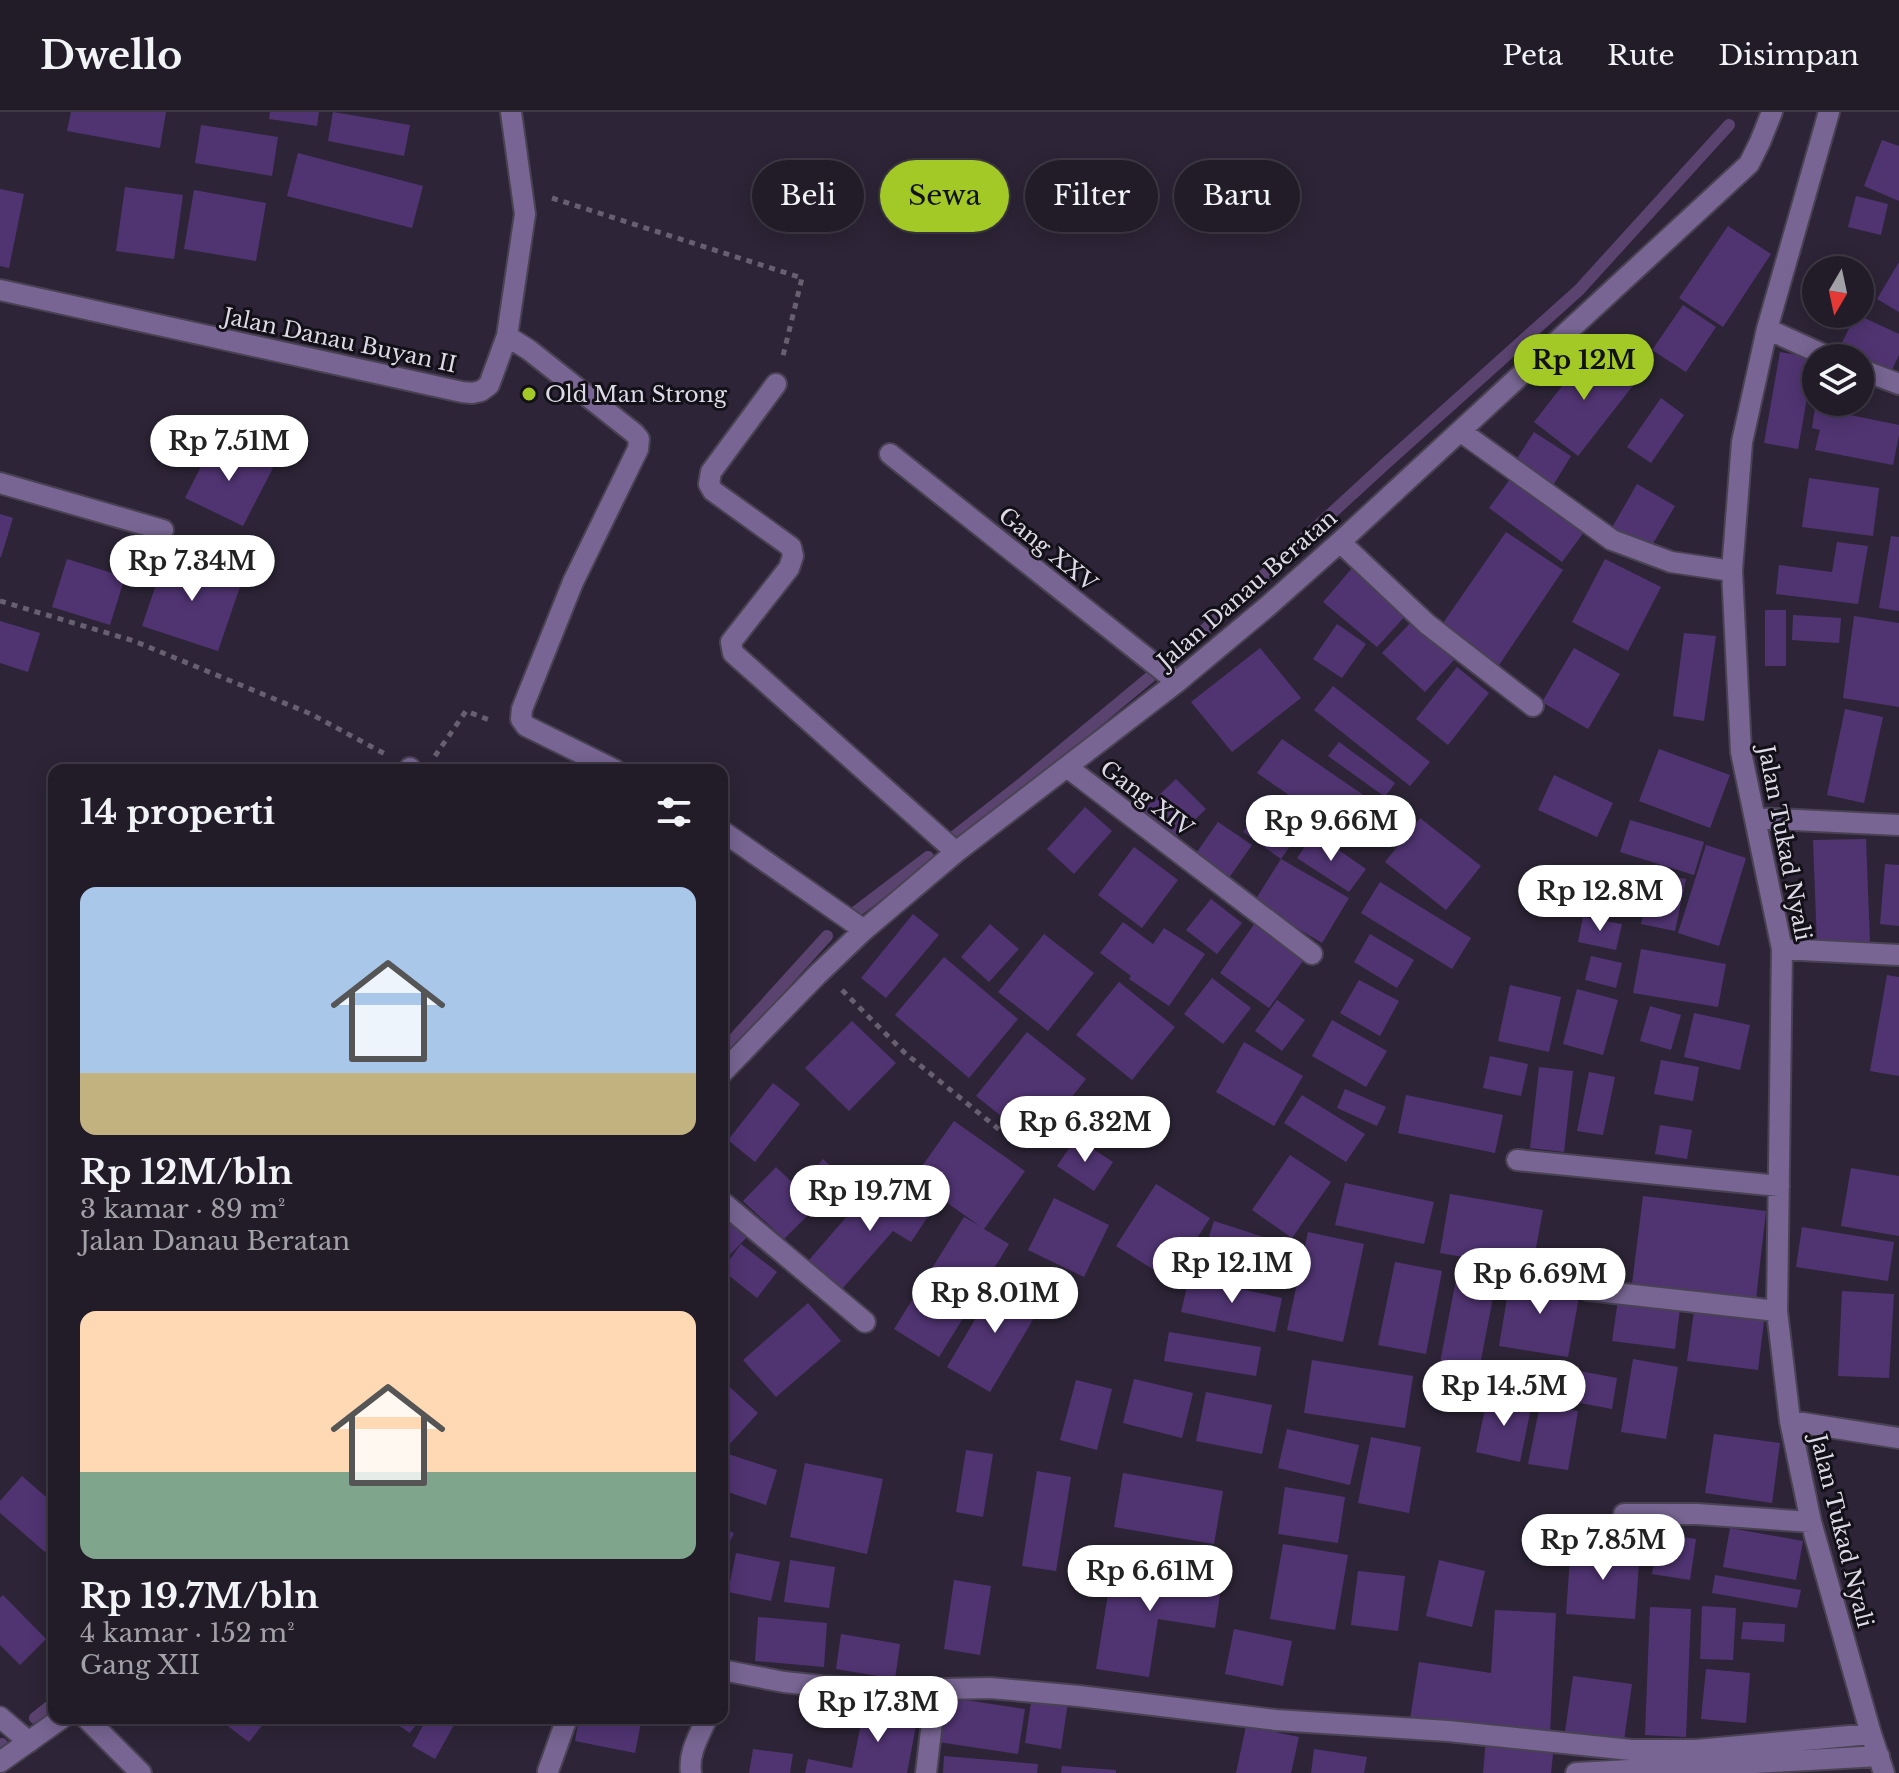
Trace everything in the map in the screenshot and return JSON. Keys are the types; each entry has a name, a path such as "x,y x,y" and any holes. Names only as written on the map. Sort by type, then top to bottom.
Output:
{"street":[{"name":"Jalan Danau Buyan II","path":"0,290 472,393 481,391 489,385 507,336 525,214 511,112"},
{"name":"Jalan Danau Beratan","path":"728,1067 864,930 956,852 1177,682 1340,542 1749,164 1772,112"},
{"name":"Jalan Tukad Nyali","path":"1829,112 1767,329 1742,442 1732,571 1741,752 1782,949 1777,1311 1790,1421 1811,1522 1881,1764"},
{"path":"1767,329 1802,345"},
{"path":"507,336 529,350 639,439 638,449 573,582 522,709 521,719 526,726 603,764"},
{"path":"1874,374 1899,384"},
{"path":"776,384 710,476 709,484 713,491 791,547 793,556 789,568 731,642 733,653 956,852"},
{"path":"1460,431 1612,540 1671,562 1732,571"},
{"name":"Gang XXV","path":"890,454 1177,682"},
{"path":"0,483 163,530"},
{"path":"1340,542 1427,624 1533,706"},
{"name":"Gang XIV","path":"1067,767 1312,954"},
{"path":"1755,818 1899,825"},
{"path":"728,835 864,930"},
{"path":"1782,949 1899,955"},
{"path":"1517,1160 1779,1186"},
{"path":"728,1207 865,1322"},
{"path":"1588,1290 1777,1311"},
{"path":"1790,1421 1899,1438"},
{"path":"1624,1514 1697,1514 1811,1522"},
{"path":"728,1675 822,1686 900,1690 990,1688 1276,1720 1448,1731 1631,1750 1696,1750 1871,1734"},
{"path":"926,1773 936,1689"},
{"path":"0,1717 29,1742"},
{"path":"0,1762 54,1724"},
{"path":"92,1724 141,1773"},
{"path":"548,1771 565,1724"},
{"path":"691,1773 692,1752 704,1724"},
{"path":"1576,1773 1881,1764"}],"path":[{"path":"522,188 802,278 776,384"},
{"path":"0,601 149,647 311,714 401,764"},
{"path":"433,758 466,711 512,729 526,726"},
{"path":"822,970 905,1053 1001,1131"}],"building":[{"path":"71,112 166,112 160,148 67,131"},
{"path":"270,112 319,112 317,126 269,119"},
{"path":"333,112 410,125 404,156 328,141"},
{"path":"201,125 278,137 272,176 195,163"},
{"path":"1882,140 1899,146 1899,201 1864,186"},
{"path":"298,153 423,186 412,228 287,196"},
{"path":"125,187 183,195 174,259 116,251"},
{"path":"0,189 24,194 9,268 0,266"},
{"path":"194,190 266,203 256,261 184,249"},
{"path":"1856,196 1888,204 1881,235 1848,227"},
{"path":"1728,226 1771,254 1723,327 1679,298"},
{"path":"1899,262 1899,312 1877,299"},
{"path":"1683,305 1716,327 1686,372 1652,350"},
{"path":"1874,322 1899,334 1899,355 1888,378 1874,371 1874,344 1841,344 1849,328 1874,328"},
{"path":"1591,349 1635,383 1578,456 1534,422"},
{"path":"1780,352 1802,356 1804,416 1798,449 1764,443"},
{"path":"1661,398 1684,415 1651,463 1627,447"},
{"path":"1814,416 1855,416 1899,425 1893,465 1815,450 1820,430 1812,428"},
{"path":"1534,432 1571,456 1552,487 1514,463"},
{"path":"215,439 273,468 243,526 185,498"},
{"path":"1513,475 1587,528 1562,562 1489,508"},
{"path":"1809,478 1879,488 1873,536 1802,527"},
{"path":"1637,484 1675,506 1648,552 1610,531"},
{"path":"0,514 13,518 1,557 0,557"},
{"path":"1506,532 1563,570 1499,665 1441,626"},
{"path":"1891,536 1899,537 1899,611 1879,608"},
{"path":"1837,542 1868,546 1858,604 1776,594 1779,565 1832,572"},
{"path":"166,555 242,581 218,651 142,626"},
{"path":"67,559 125,577 110,625 52,607"},
{"path":"1605,559 1661,587 1628,651 1572,622"},
{"path":"1353,567 1408,613 1377,647 1323,602"},
{"path":"1765,610 1786,610 1786,666 1765,666"},
{"path":"1793,615 1841,618 1839,643 1792,640"},
{"path":"1854,616 1899,623 1899,707 1843,698"},
{"path":"0,621 40,633 28,672 0,663"},
{"path":"1412,621 1454,660 1425,692 1382,653"},
{"path":"1337,624 1366,644 1342,678 1313,659"},
{"path":"1684,633 1716,636 1704,721 1673,716"},
{"path":"1260,648 1301,698 1232,752 1191,702"},
{"path":"1574,648 1620,674 1588,729 1542,702"},
{"path":"1457,667 1489,693 1448,745 1416,719"},
{"path":"1333,686 1430,762 1410,786 1314,710"},
{"path":"1845,709 1883,717 1864,803 1827,795"},
{"path":"1282,739 1375,803 1352,838 1257,773"},
{"path":"1339,742 1395,783 1385,797 1328,756"},
{"path":"1659,749 1730,775 1710,828 1639,801"},
{"path":"1554,775 1613,803 1597,837 1538,810"},
{"path":"1176,779 1206,809 1171,843 1141,812"},
{"path":"1265,801 1303,828 1281,859 1243,832"},
{"path":"1085,807 1112,831 1074,874 1047,849"},
{"path":"1420,818 1481,866 1446,910 1385,862"},
{"path":"1630,820 1704,842 1694,875 1620,852"},
{"path":"1218,822 1252,845 1226,882 1192,859"},
{"path":"1314,833 1366,869 1349,892 1297,858"},
{"path":"1866,839 1870,943 1817,945 1813,840"},
{"path":"1706,845 1746,858 1719,946 1678,933"},
{"path":"1134,847 1178,880 1142,928 1098,895"},
{"path":"1281,859 1349,898 1322,943 1254,902"},
{"path":"1885,864 1899,865 1899,926 1880,924"},
{"path":"1652,872 1686,879 1675,931 1641,924"},
{"path":"1380,882 1471,938 1452,969 1361,913"},
{"path":"1211,899 1242,923 1217,954 1186,930"},
{"path":"913,914 939,935 886,998 861,978"},
{"path":"1583,917 1622,924 1616,950 1578,942"},
{"path":"1123,922 1153,944 1164,928 1205,954 1169,1006 1129,979 1131,976 1100,953"},
{"path":"1255,923 1305,958 1269,1008 1220,973"},
{"path":"990,924 1019,949 989,982 961,957"},
{"path":"1044,934 1094,973 1048,1031 998,992"},
{"path":"1370,934 1414,960 1397,988 1354,962"},
{"path":"1641,949 1726,964 1718,1007 1633,993"},
{"path":"1591,956 1622,963 1616,988 1585,980"},
{"path":"944,957 1018,1019 969,1078 895,1015"},
{"path":"1887,975 1899,977 1899,1076 1870,1071"},
{"path":"1212,978 1251,1008 1223,1044 1184,1014"},
{"path":"1359,980 1399,1001 1380,1036 1340,1013"},
{"path":"1119,982 1175,1027 1132,1080 1076,1035"},
{"path":"1510,985 1561,997 1549,1052 1498,1041"},
{"path":"1577,989 1618,1000 1603,1055 1563,1044"},
{"path":"1277,1000 1305,1020 1282,1051 1255,1031"},
{"path":"1650,1006 1681,1015 1671,1050 1640,1041"},
{"path":"1694,1013 1750,1025 1740,1070 1684,1057"},
{"path":"1332,1020 1387,1051 1366,1087 1312,1056"},
{"path":"852,1021 896,1063 849,1111 805,1068"},
{"path":"1027,1032 1086,1079 1035,1143 976,1096"},
{"path":"1244,1042 1303,1076 1274,1126 1216,1092"},
{"path":"1490,1056 1528,1064 1521,1096 1483,1088"},
{"path":"1661,1060 1699,1067 1693,1101 1654,1094"},
{"path":"1539,1067 1573,1071 1564,1152 1530,1148"},
{"path":"1589,1072 1615,1077 1603,1135 1577,1131"},
{"path":"773,1083 800,1104 755,1162 728,1140"},
{"path":"1345,1089 1386,1107 1377,1126 1337,1108"},
{"path":"1302,1095 1365,1134 1346,1162 1284,1123"},
{"path":"1406,1095 1503,1115 1495,1153 1398,1133"},
{"path":"954,1121 1025,1171 984,1229 1009,1244 939,1357 894,1329 964,1217 980,1226 913,1179"},
{"path":"1660,1125 1692,1130 1687,1159 1655,1154"},
{"path":"1076,1138 1113,1162 1094,1191 1057,1166"},
{"path":"1290,1155 1331,1182 1292,1238 1252,1210"},
{"path":"823,1159 854,1187 830,1215 803,1192 817,1206 784,1239 743,1201 776,1167 798,1188"},
{"path":"1851,1168 1899,1176 1899,1236 1841,1226"},
{"path":"1345,1183 1434,1202 1424,1244 1335,1225"},
{"path":"1156,1184 1210,1218 1170,1280 1116,1246"},
{"path":"905,1185 935,1206 911,1242 893,1231 842,1289 809,1260 868,1192 888,1209"},
{"path":"1450,1194 1543,1210 1532,1269 1440,1253"},
{"path":"1643,1196 1766,1211 1756,1299 1632,1284"},
{"path":"1054,1198 1109,1225 1084,1277 1028,1250"},
{"path":"728,1219 747,1237 728,1257"},
{"path":"1214,1221 1294,1247 1282,1281 1203,1255"},
{"path":"1802,1227 1894,1242 1888,1281 1796,1267"},
{"path":"1308,1232 1364,1244 1343,1342 1287,1330"},
{"path":"741,1244 777,1272 757,1298 728,1275 728,1262"},
{"path":"1395,1262 1442,1271 1426,1354 1378,1345"},
{"path":"1459,1264 1498,1272 1473,1401 1434,1394"},
{"path":"1511,1274 1581,1286 1568,1357 1499,1346"},
{"path":"1000,1277 1043,1303 990,1392 947,1367"},
{"path":"1189,1278 1282,1298 1275,1332 1181,1312"},
{"path":"1842,1291 1894,1294 1889,1378 1838,1376"},
{"path":"1618,1300 1680,1308 1675,1349 1612,1341"},
{"path":"808,1303 841,1341 776,1397 743,1360"},
{"path":"1695,1304 1765,1313 1758,1370 1687,1361"},
{"path":"1169,1332 1261,1347 1256,1376 1164,1361"},
{"path":"1633,1359 1678,1367 1666,1439 1621,1432"},
{"path":"1312,1360 1413,1376 1405,1428 1304,1413"},
{"path":"1542,1364 1617,1378 1612,1409 1537,1395"},
{"path":"1134,1379 1193,1393 1182,1438 1123,1423"},
{"path":"1076,1380 1112,1389 1097,1450 1060,1440"},
{"path":"728,1386 758,1413 728,1446"},
{"path":"1206,1392 1272,1405 1262,1454 1196,1441"},
{"path":"1488,1394 1532,1403 1520,1462 1476,1452"},
{"path":"1540,1405 1578,1411 1568,1470 1528,1464"},
{"path":"1287,1429 1359,1445 1350,1485 1278,1468"},
{"path":"1714,1434 1780,1443 1772,1503 1705,1493"},
{"path":"1371,1437 1421,1447 1409,1513 1358,1503"},
{"path":"966,1450 993,1454 983,1517 956,1512"},
{"path":"728,1454 777,1470 766,1505 728,1492"},
{"path":"805,1463 883,1479 867,1554 790,1537"},
{"path":"1037,1471 1071,1477 1056,1571 1022,1566"},
{"path":"1123,1473 1223,1491 1214,1544 1114,1527"},
{"path":"22,1476 48,1499 48,1549 45,1552 0,1513 0,1501"},
{"path":"1285,1487 1345,1497 1338,1543 1278,1534"},
{"path":"1730,1528 1803,1541 1796,1580 1723,1567"},
{"path":"728,1530 734,1533 728,1546"},
{"path":"1658,1533 1696,1539 1690,1580 1652,1574"},
{"path":"1283,1544 1348,1555 1335,1630 1270,1619"},
{"path":"1571,1544 1640,1549 1635,1619 1566,1614"},
{"path":"736,1553 780,1562 771,1601 728,1592"},
{"path":"790,1560 835,1567 829,1608 784,1602"},
{"path":"1439,1560 1485,1571 1472,1627 1426,1616"},
{"path":"1113,1562 1222,1581 1215,1628 1158,1619 1149,1677 1096,1669"},
{"path":"1358,1571 1405,1576 1398,1631 1351,1625"},
{"path":"1715,1575 1801,1590 1797,1608 1712,1593"},
{"path":"954,1580 991,1586 980,1655 944,1649"},
{"path":"3,1595 46,1639 20,1665 0,1645 0,1598"},
{"path":"1702,1606 1736,1608 1733,1660 1700,1659"},
{"path":"1650,1607 1691,1609 1686,1737 1645,1735"},
{"path":"1495,1610 1556,1613 1550,1733 1410,1719 1419,1662 1491,1673"},
{"path":"758,1617 827,1623 824,1667 755,1661"},
{"path":"1743,1622 1785,1624 1784,1642 1741,1639"},
{"path":"1234,1629 1292,1641 1283,1686 1225,1674"},
{"path":"841,1634 900,1644 895,1679 836,1669"},
{"path":"1706,1669 1750,1673 1746,1723 1701,1719"},
{"path":"1573,1676 1632,1684 1623,1747 1564,1739"},
{"path":"1032,1696 1068,1702 1061,1749 1025,1743"},
{"path":"945,1697 1025,1709 1018,1754 938,1742"},
{"path":"865,1704 918,1715 907,1773 805,1773 808,1759 852,1768"},
{"path":"225,1724 263,1724 249,1742"},
{"path":"396,1724 417,1724 410,1733"},
{"path":"424,1724 455,1724 435,1759 412,1746"},
{"path":"578,1724 641,1724 635,1753 575,1741"},
{"path":"1246,1726 1299,1737 1291,1773 1236,1773"},
{"path":"1486,1739 1554,1745 1551,1773 1483,1773"},
{"path":"753,1749 793,1754 790,1773 749,1773"},
{"path":"1314,1749 1367,1757 1364,1773 1311,1773"},
{"path":"944,1756 1038,1764 1037,1773 943,1773"},
{"path":"1062,1766 1116,1770 1116,1773 1061,1773"}],"waterway":[{"path":"1174,658 1579,290 1729,125"},
{"path":"946,843 1150,677"},
{"path":"845,920 928,857"},
{"path":"728,1045 827,936"},
{"path":"35,1718 48,1708"}],"place":[{"name":"Old Man Strong","path":"529,394"}]}
